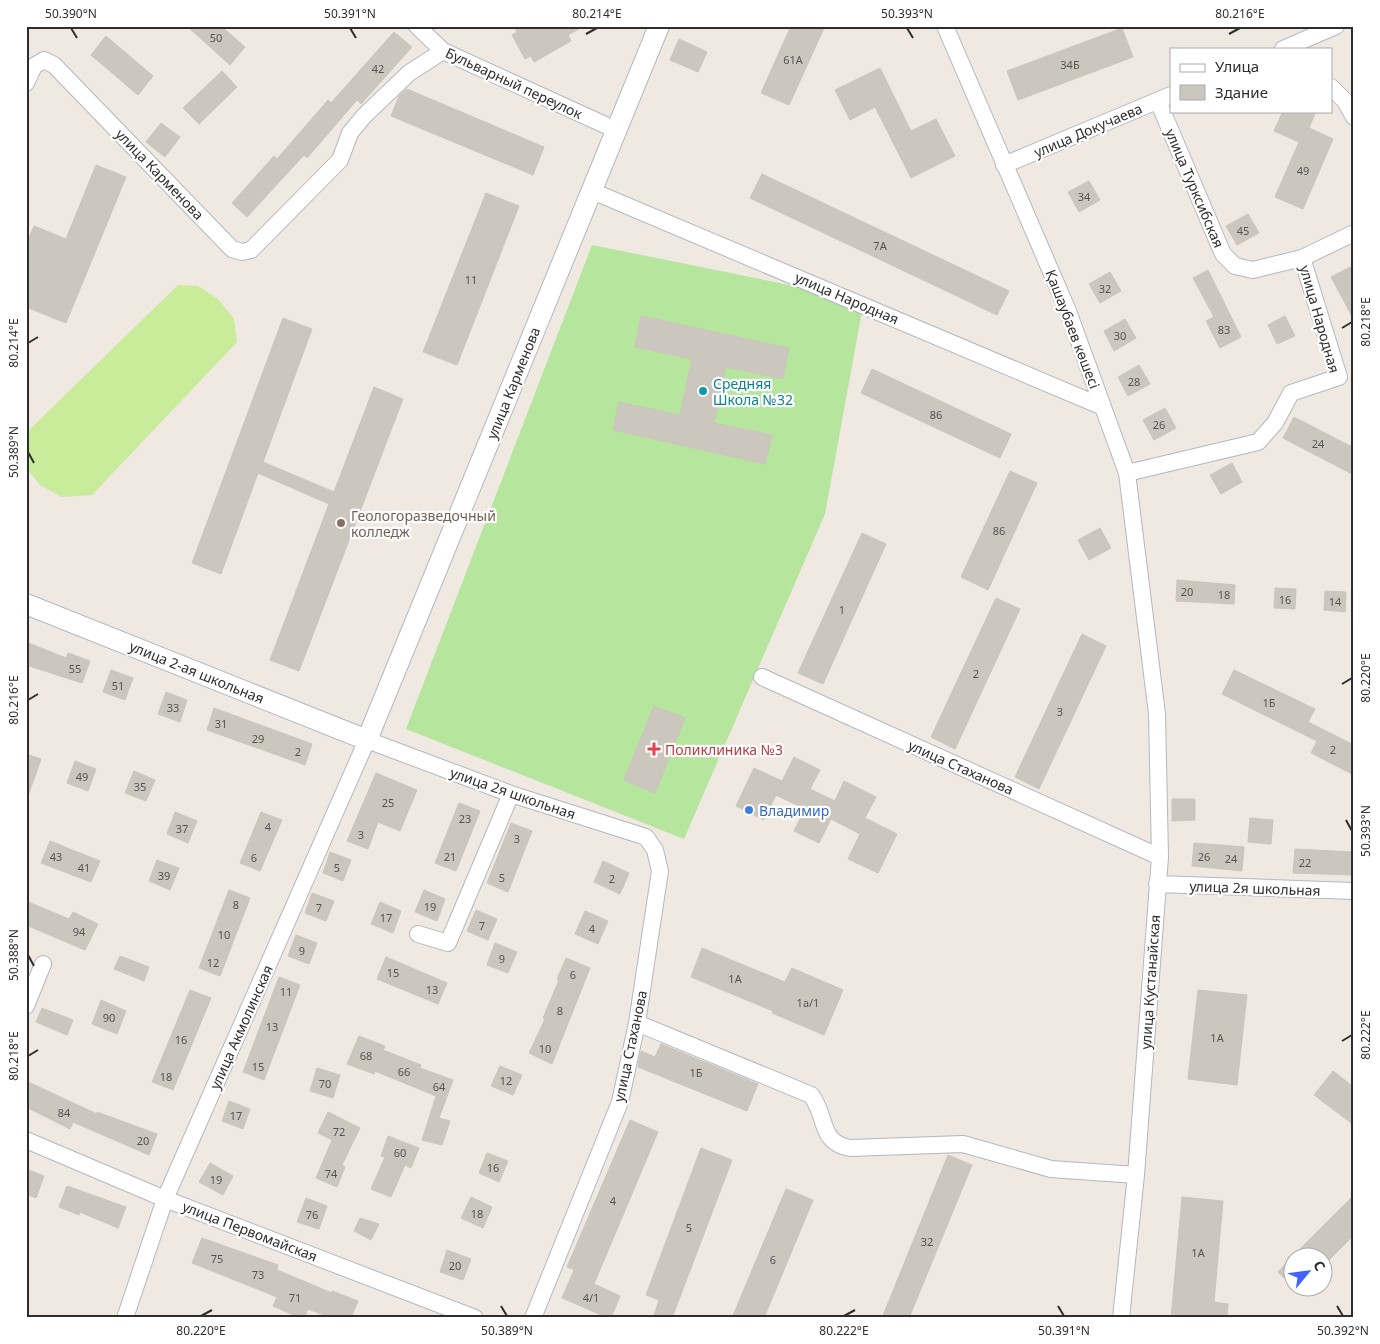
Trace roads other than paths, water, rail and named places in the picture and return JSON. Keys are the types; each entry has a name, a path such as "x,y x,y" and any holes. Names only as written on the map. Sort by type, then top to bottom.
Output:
{"street":[{"name":"Бульварный переулок","path":"417,26 443,51 616,130"},
{"name":"улица Карменова","path":"367,740 658,26"},
{"name":"Қашаубаев көшесі","path":"945,26 1068,311 1127,474 1148,646"},
{"path":"1289,48 1336,26"},
{"name":"улица Карменова","path":"26,83 34,66 44,60 54,65 232,249 242,252 251,250 340,160 350,133 364,116 410,73 443,51"},
{"path":"1332,89 1345,100 1354,116"},
{"name":"улица Докучаева","path":"1004,165 1165,98"},
{"name":"улица Турксибская","path":"1165,98 1170,111"},
{"name":"улица Турксибская","path":"1170,112 1223,254 1236,266 1253,270 1302,258 1354,234"},
{"name":"улица Народная","path":"592,190 1103,406"},
{"name":"улица Народная","path":"1127,474 1258,442 1275,423 1291,393 1339,377 1302,258"},
{"name":"улица 2-ая школьная","path":"26,604 367,740"},
{"name":"улица Кустанайская","path":"1120,1318 1136,1176 1160,857 1157,714 1148,646"},
{"name":"улица Стаханова","path":"762,678 1160,857"},
{"name":"улица 2я школьная","path":"367,740 511,794 646,837 655,850"},
{"name":"улица Акмолинская","path":"125,1318 165,1199 367,740"},
{"path":"418,934 448,943 511,794"},
{"name":"улица Стаханова","path":"533,1318 620,1102 638,1023 660,871 655,850"},
{"name":"улица 2я школьная","path":"1157,884 1354,891"},
{"path":"26,1006 43,964"},
{"path":"638,1023 811,1095 818,1103 831,1140 837,1146 850,1148 963,1144 1051,1169 1136,1176"},
{"name":"улица Первомайская","path":"26,1140 165,1199 472,1317"}],"place":[{"name":"Средняя Школа №32","path":"703,391"},
{"name":"Геологоразведочный колледж","path":"341,523"},
{"name":"Поликлиника №3","path":"654,749"},
{"name":"Владимир","path":"749,810"}]}
